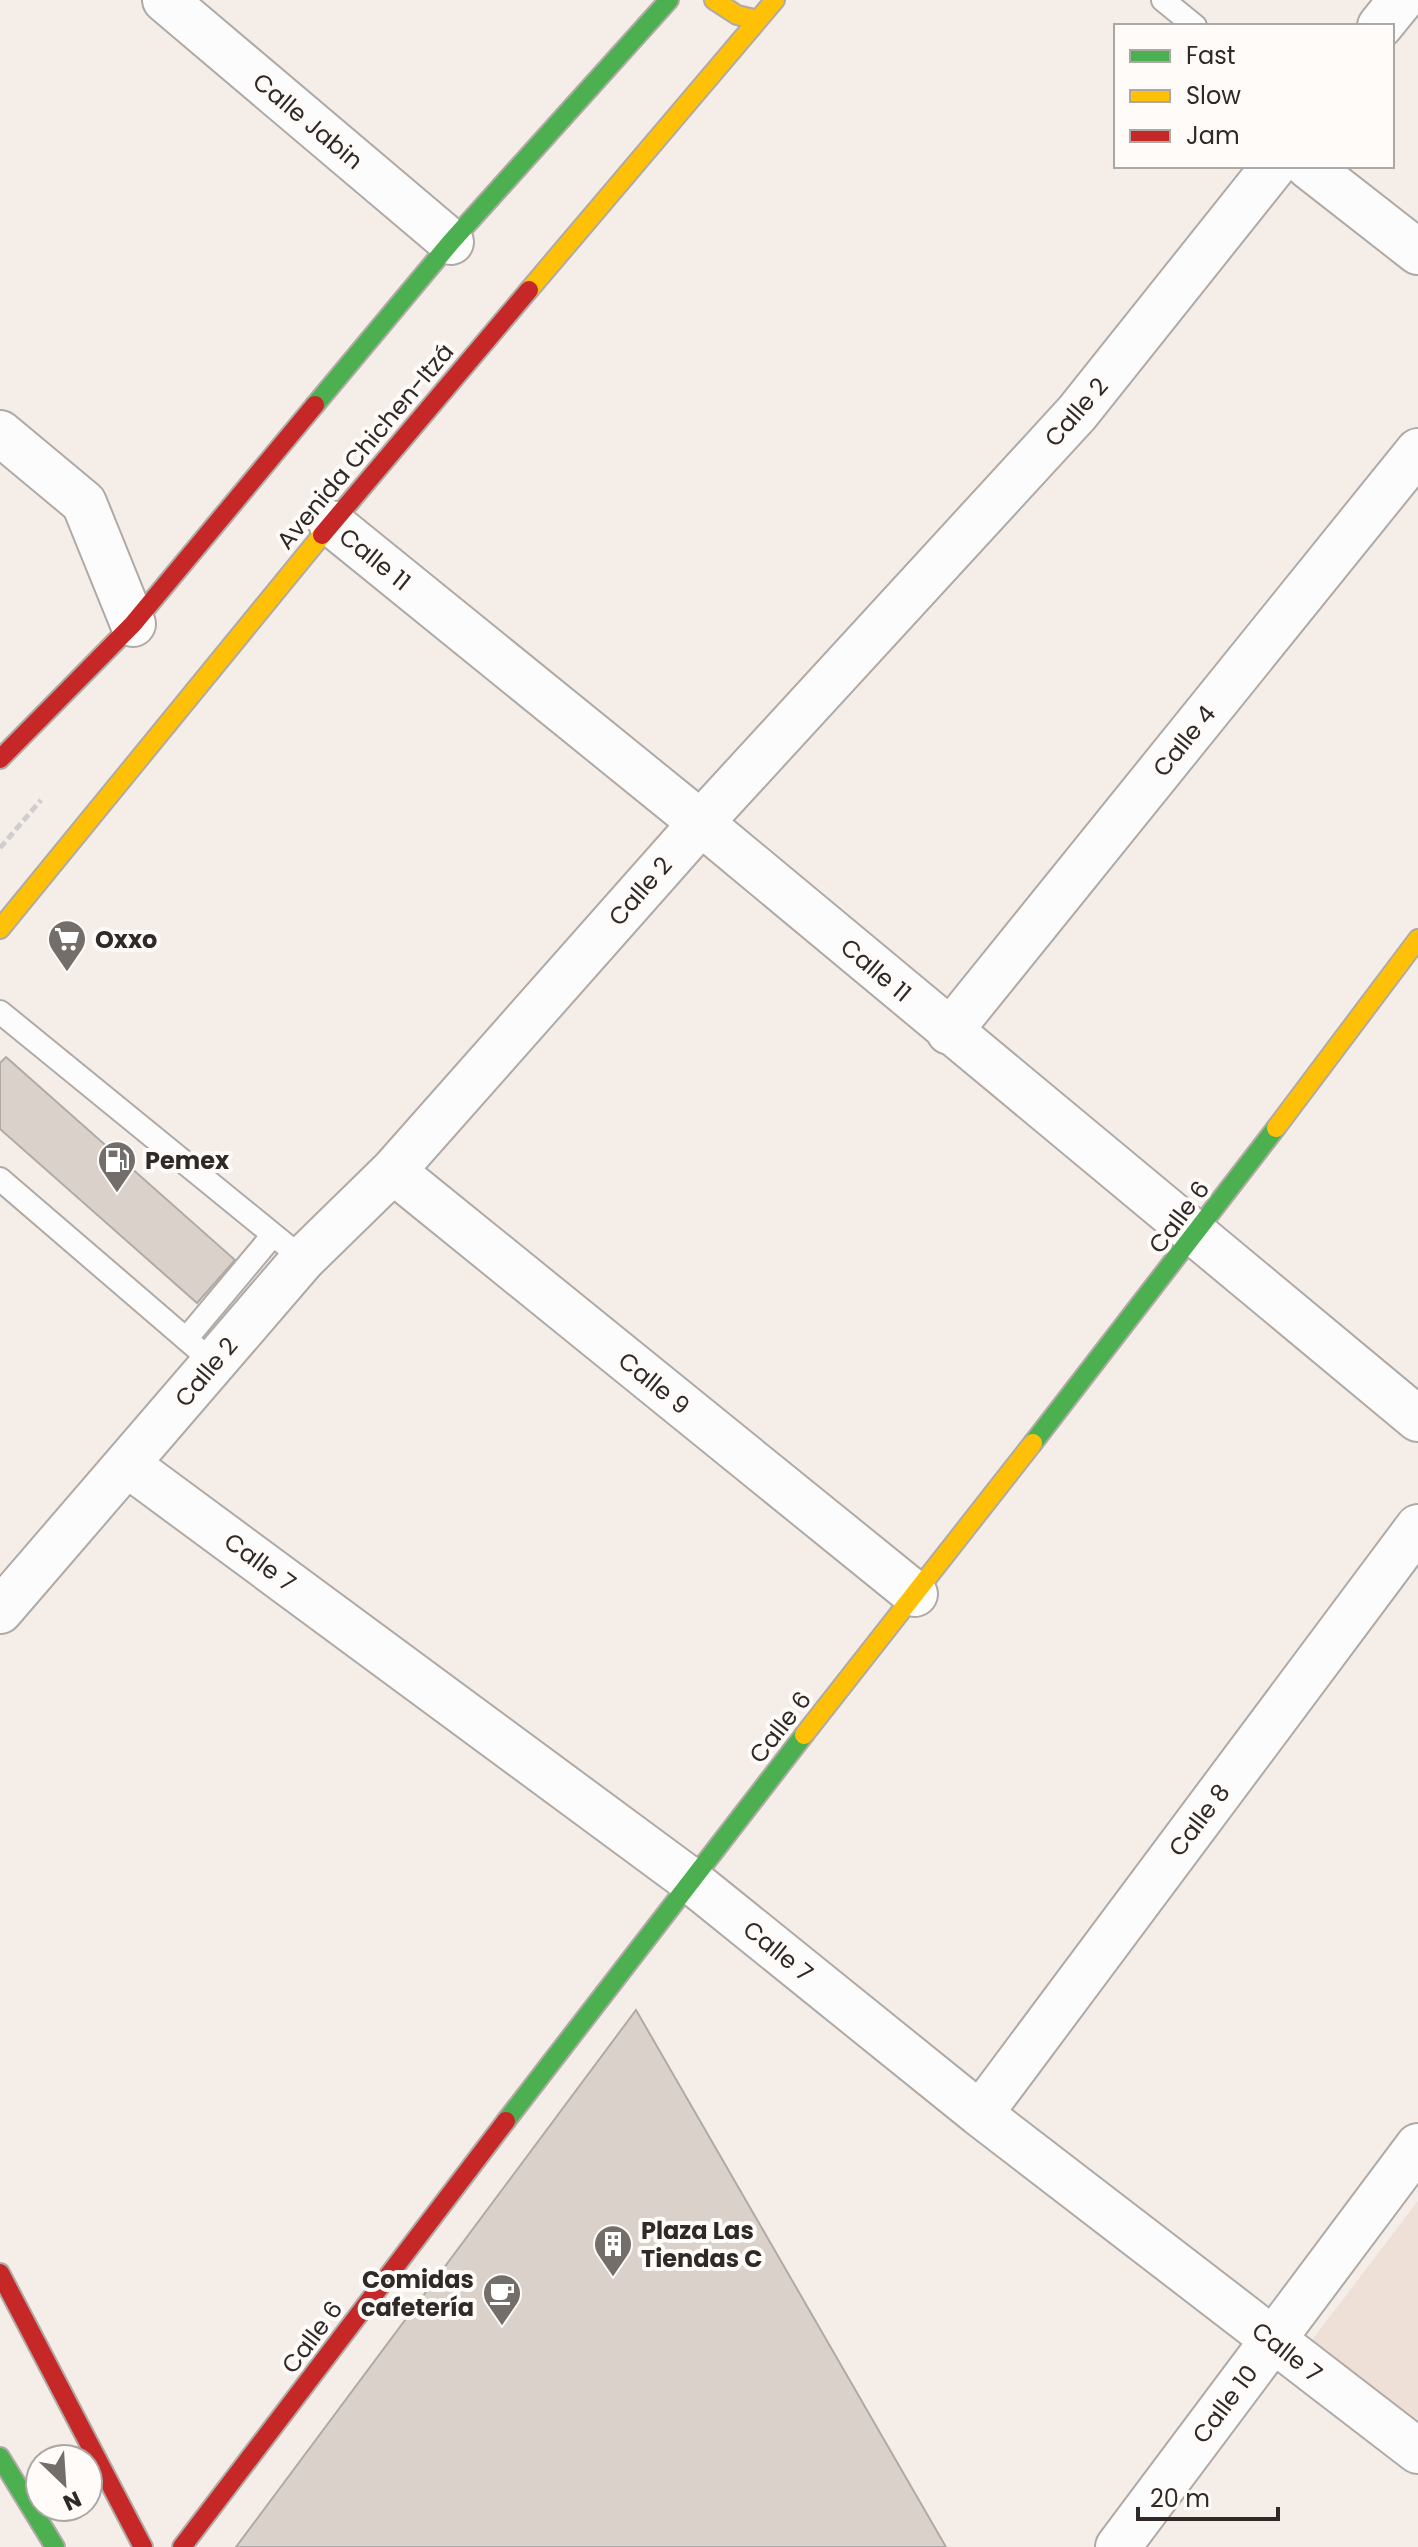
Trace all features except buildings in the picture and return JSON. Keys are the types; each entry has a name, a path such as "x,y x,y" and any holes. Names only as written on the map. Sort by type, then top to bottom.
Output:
{"main road":[{"path":"0,759 133,624 451,242 669,0"},
{"path":"714,0 737,15 758,20"},
{"name":"Avenida Chichen-Itzá","path":"0,929 331,523 775,0"},
{"path":"0,743 31,727"},
{"name":"Calle 6","path":"182,2547 690,1880 1196,1235 1418,939"},
{"path":"0,2273 143,2547"},
{"path":"0,2457 55,2547"}],"street":[{"path":"1382,24 1401,0"},
{"name":"Calle Jabin","path":"167,1 451,242"},
{"name":"Calle 2","path":"0,1611 128,1465 200,1351 288,1247 393,1171 701,823 1077,413 1272,168"},
{"path":"1311,168 1418,252"},
{"path":"0,433 84,503 133,624"},
{"name":"Calle 4","path":"949,1032 1418,451"},
{"name":"Calle 11","path":"331,523 701,823 1418,1419"},
{"name":"Calle 9","path":"393,1171 915,1594"},
{"name":"Calle 7","path":"128,1465 690,1880 980,2114 1418,2451"},
{"name":"Calle 8","path":"980,2114 1418,1527"},
{"name":"Calle 10","path":"1118,2547 1418,2146"}],"lane":[{"path":"1163,0 1193,24"},
{"path":"4,1024 288,1247"},
{"path":"0,1179 200,1351"}],"shaded area":[{"path":"1418,2201 1418,2420 1309,2344"}],"traffic: fast":[{"path":"315,405 451,242 669,0"},
{"path":"1033,1443 1276,1128"},
{"path":"506,2121 804,1735"},
{"path":"0,2457 55,2547"}],"traffic: slow":[{"path":"714,0 737,15 758,20"},
{"path":"529,290 775,0"},
{"path":"0,929 322,535"},
{"path":"1276,1128 1418,939"},
{"path":"804,1735 1033,1443"}],"traffic: jam":[{"path":"322,535 529,290"},
{"path":"0,759 133,624 315,405"},
{"path":"182,2547 506,2121"},
{"path":"0,2273 143,2547"}],"place":[{"name":"Oxxo","path":"67,973"},
{"name":"Pemex","path":"117,1194"},
{"name":"Plaza Las Tiendas C","path":"613,2278"},
{"name":"Comidas cafetería","path":"502,2327"}]}
